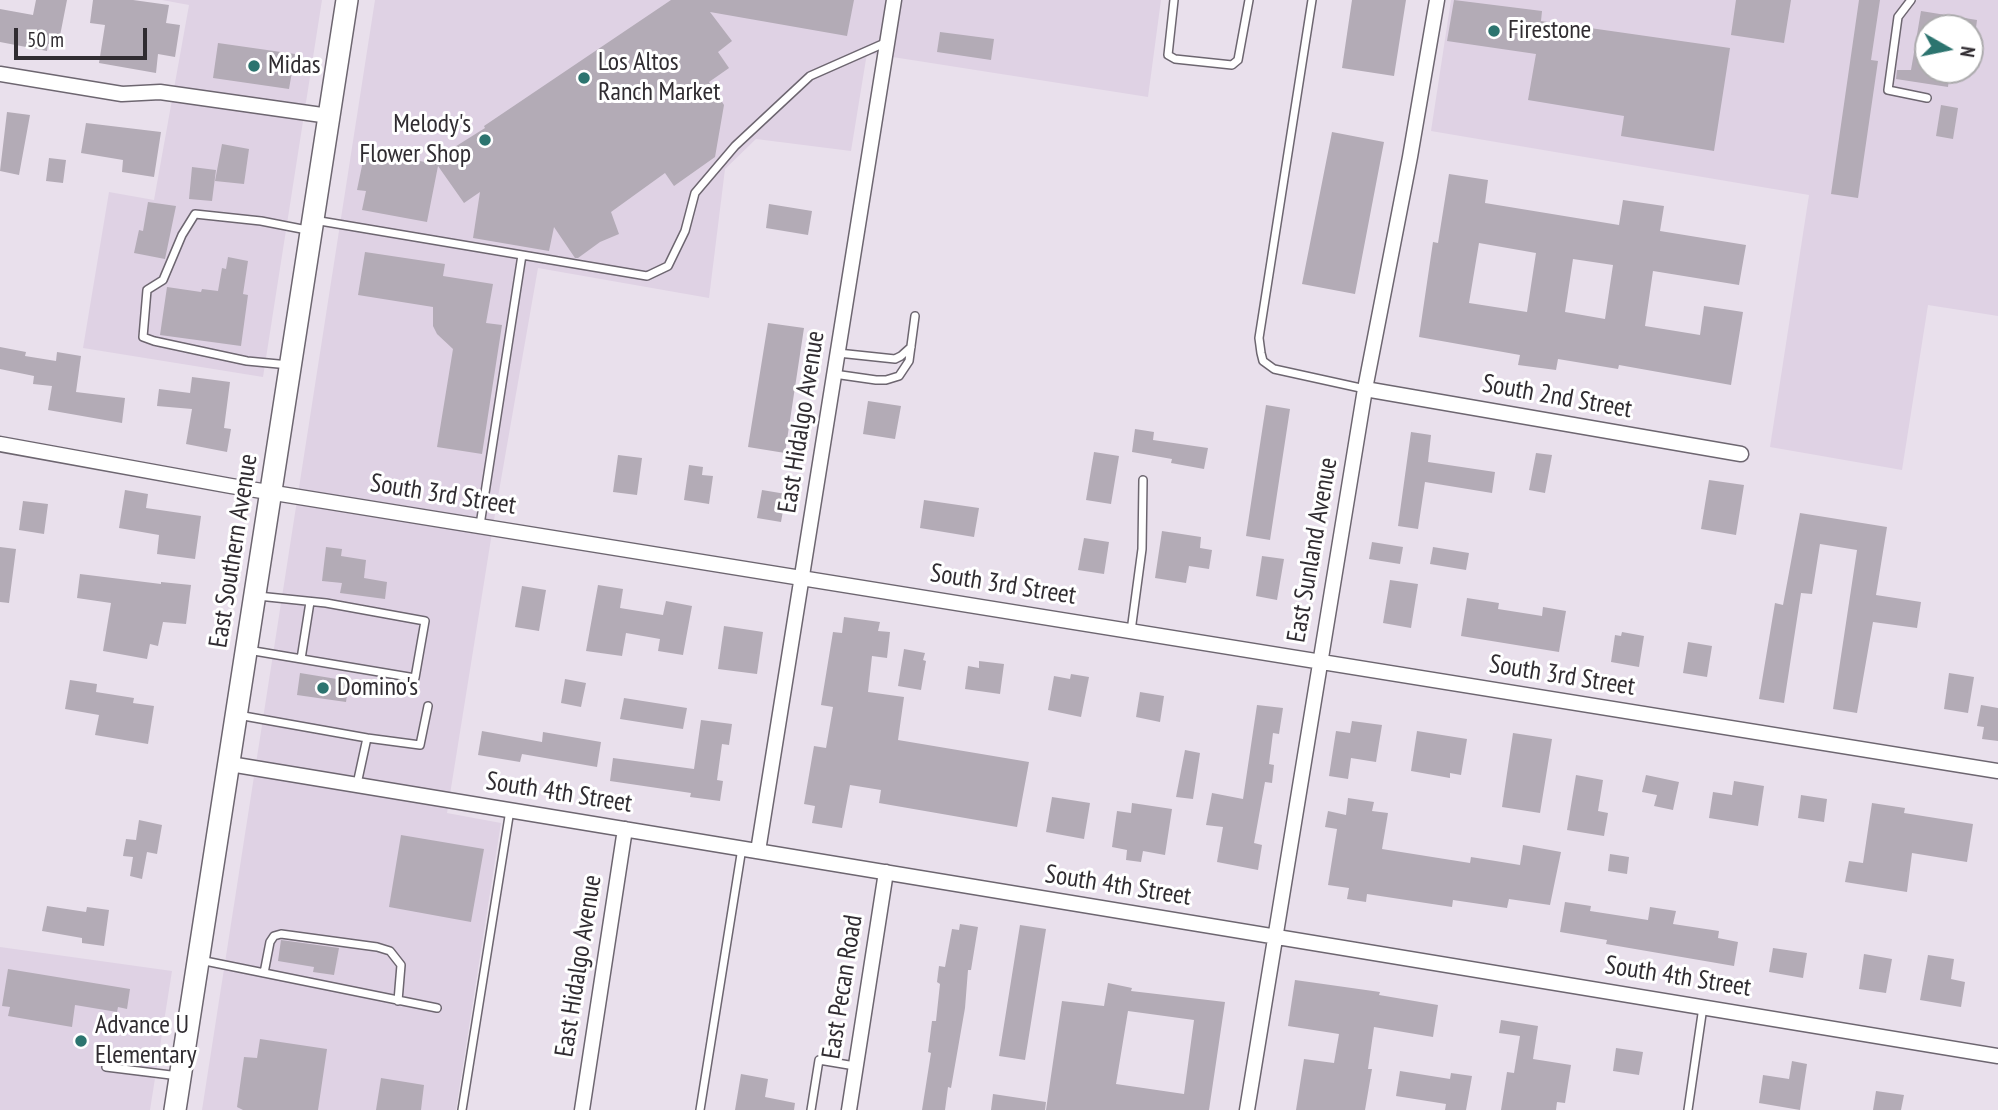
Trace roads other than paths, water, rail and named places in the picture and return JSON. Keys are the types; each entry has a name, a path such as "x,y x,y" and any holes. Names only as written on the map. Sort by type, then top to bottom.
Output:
{"main road":[{"name":"East Southern Avenue","path":"175,1110 347,0"}],"street":[{"name":"East Hidalgo Avenue","path":"758,851 894,0"},
{"name":"East Sunland Avenue","path":"1247,1110 1318,662 1437,0"},
{"path":"0,74 122,94 160,92 329,116"},
{"name":"South 2nd Street","path":"1365,389 1741,454"},
{"name":"South 3rd Street","path":"0,444 272,492 1998,771"},
{"name":"South 4th Street","path":"230,764 1998,1056"},
{"name":"East Hidalgo Avenue","path":"582,1110 625,829"},
{"name":"East Pecan Road","path":"849,1110 886,872"}],"lane":[{"path":"1174,0 1168,55 1175,59 1232,65 1238,60 1249,0"},
{"path":"1312,0 1259,338 1261,353 1263,361 1274,369 1365,389"},
{"path":"1911,0 1898,17 1888,90 1927,98"},
{"path":"291,365 247,361 143,337 147,290 163,279 182,235 195,214 312,225 647,276 668,266 685,232 695,193 735,146 810,76 887,42"},
{"path":"480,525 522,255"},
{"path":"834,374 876,380 894,379 906,368 915,316"},
{"path":"838,353 895,359 911,346"},
{"path":"1131,631 1142,549 1143,480"},
{"path":"248,650 415,678 425,621 326,603 255,595"},
{"path":"301,659 310,602"},
{"path":"238,715 421,745 428,706"},
{"path":"357,784 367,737"},
{"path":"462,1110 510,809"},
{"path":"700,1110 742,848"},
{"path":"264,973 270,942 274,936 281,934 377,947 390,951 401,965 398,1001"},
{"path":"200,960 436,1008"},
{"path":"1688,1110 1703,1006"},
{"path":"811,1110 819,1060 856,1066"},
{"path":"106,1067 180,1076"}],"place":[{"name":"Firestone","path":"1494,31"},
{"name":"Midas","path":"254,66"},
{"name":"Los Altos Ranch Market","path":"584,78"},
{"name":"Melody's Flower Shop","path":"485,140"},
{"name":"Domino's","path":"323,688"},
{"name":"Advance U Elementary","path":"81,1041"}]}
